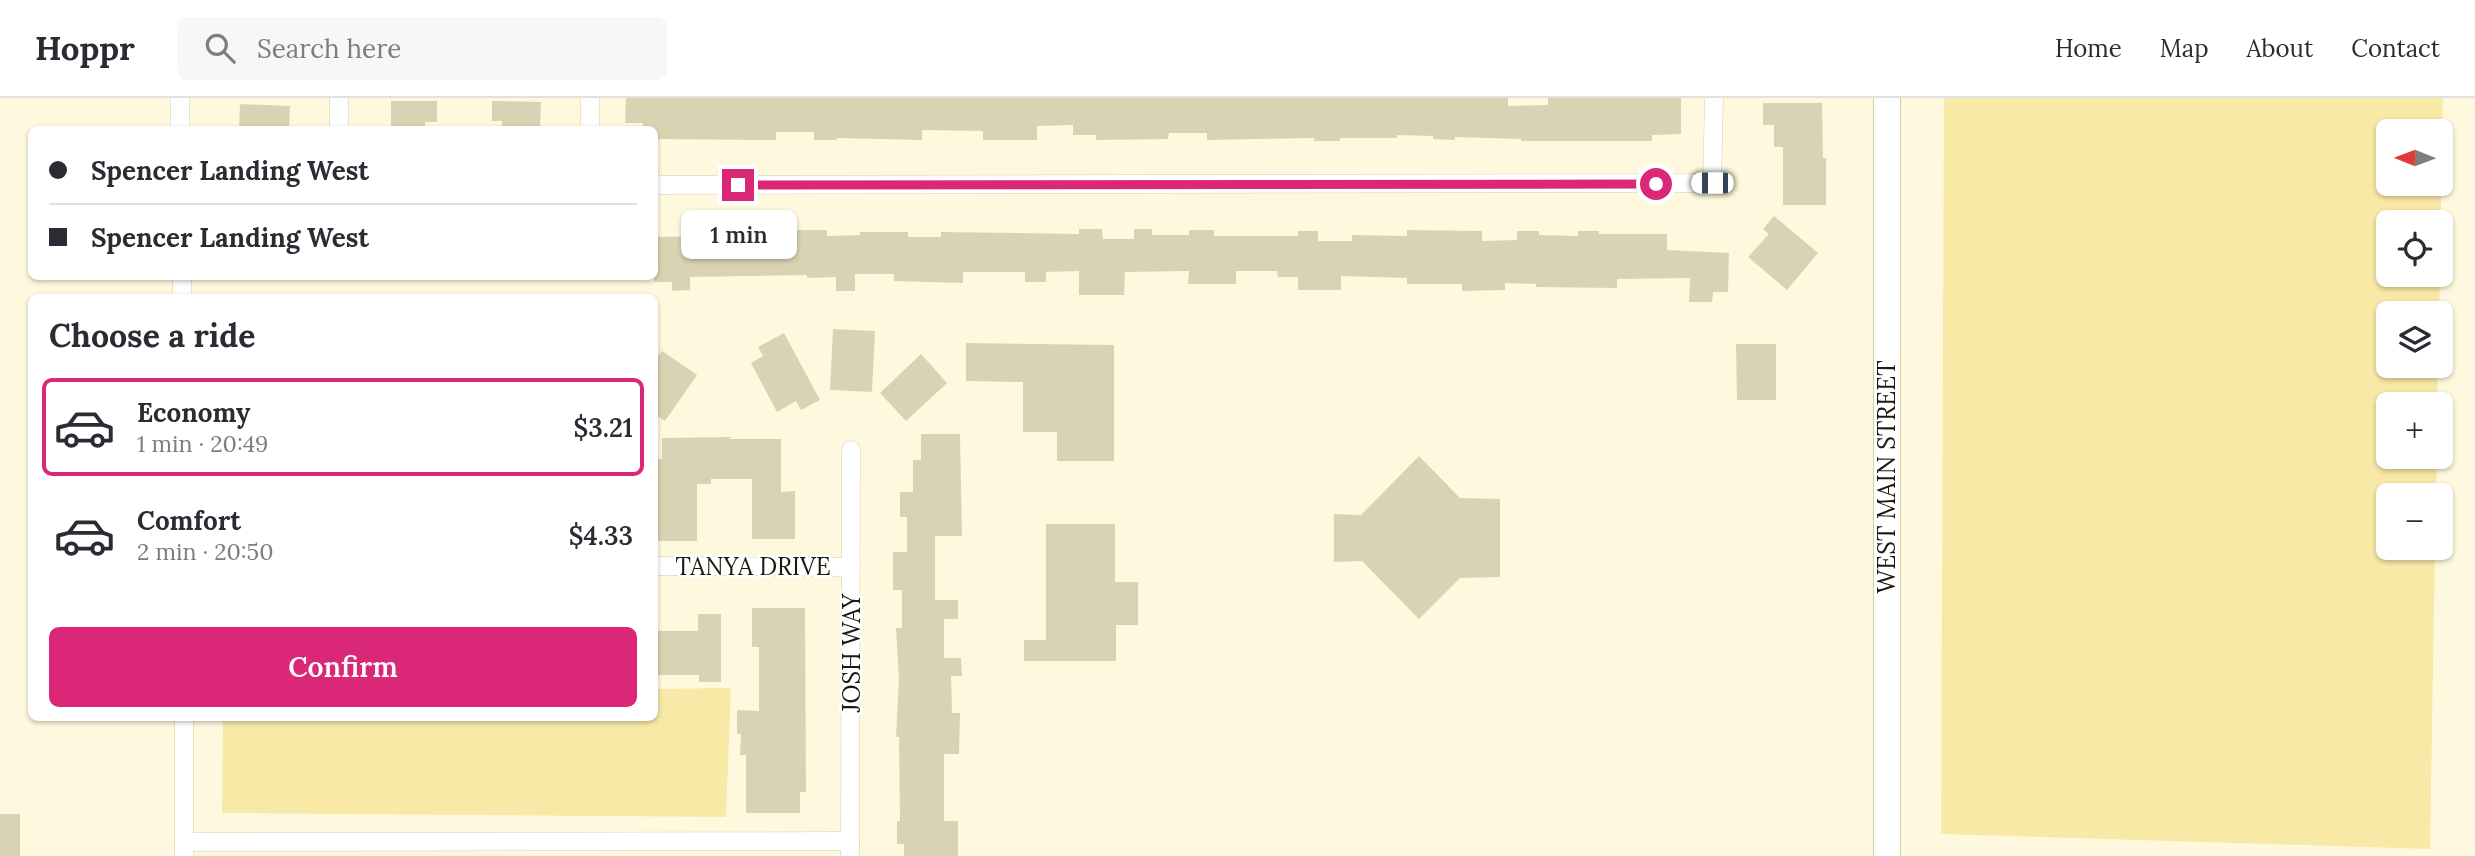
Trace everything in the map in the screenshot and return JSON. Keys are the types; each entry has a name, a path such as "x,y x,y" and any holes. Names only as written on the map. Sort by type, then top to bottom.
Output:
{"main road":[{"name":"WEST MAIN STREET","path":"1886,856 1887,98"}],"street":[{"path":"180,98 180,126"},
{"path":"339,98 339,126"},
{"path":"590,98 590,126"},
{"path":"658,185 1712,183 1714,98"},
{"name":"JOSH WAY","path":"850,849 851,450"},
{"name":"TANYA DRIVE","path":"658,566 851,567"},
{"path":"184,721 184,849 850,849"}],"shaded area":[{"path":"1944,98 2443,98 2442,119 2376,119 2376,196 2441,196 2441,210 2376,210 2376,287 2440,287 2439,301 2376,301 2376,378 2438,378 2437,392 2376,392 2376,469 2437,469 2436,483 2376,483 2376,560 2435,560 2430,849 1941,834"},
{"path":"731,688 726,817 222,813 223,721 658,721 658,689"}],"building":[{"path":"626,98 1508,98 1508,106 1548,105 1548,98 1681,98 1681,134 1652,135 1652,141 1521,141 1455,137 1455,140 1397,135 1397,138 1340,138 1340,141 1314,141 1314,138 1207,140 1207,133 1169,133 1168,139 1096,140 1096,135 1073,135 1073,125 1037,126 1037,140 983,140 983,131 922,130 922,140 814,140 814,132 776,132 776,140 658,139 658,126 625,123"},
{"path":"391,101 437,101 437,122 425,122 425,126 391,126"},
{"path":"492,101 541,102 540,126 502,126 502,121 492,121"},
{"path":"1763,103 1822,103 1826,205 1783,205 1783,147 1774,147 1774,125 1763,125"},
{"path":"240,104 290,106 289,126 239,126"},
{"path":"1774,216 1818,253 1787,290 1748,257 1769,234 1763,229"},
{"path":"1079,229 1102,229 1103,239 1134,239 1134,229 1152,229 1152,235 1189,235 1189,230 1214,230 1214,236 1298,236 1298,231 1318,231 1318,241 1352,241 1352,235 1407,236 1407,230 1482,231 1482,241 1517,240 1517,231 1539,231 1539,235 1578,236 1578,231 1599,231 1599,234 1667,234 1667,250 1729,253 1728,292 1713,292 1712,302 1689,302 1690,278 1617,279 1617,288 1536,287 1536,284 1505,283 1505,290 1462,291 1462,284 1407,284 1407,278 1341,276 1341,290 1298,290 1298,277 1278,277 1277,271 1236,271 1236,284 1188,284 1189,271 1125,272 1124,295 1079,295 1079,271 1046,272 1046,282 1025,282 1025,272 963,272 963,283 894,281 894,274 855,274 855,291 836,291 836,277 807,278 807,275 690,277 690,290 672,291 672,282 654,282 658,280 658,237 701,236 701,231 827,230 827,236 860,235 860,232 908,232 908,237 941,237 941,232 1079,234"},
{"path":"833,329 875,331 872,392 830,390"},
{"path":"784,333 820,400 801,410 796,401 777,412 751,363 763,356 758,347"},
{"path":"966,343 1114,345 1114,461 1057,461 1057,432 1023,432 1023,382 966,381"},
{"path":"1736,344 1776,344 1776,400 1737,400"},
{"path":"662,351 697,375 665,421 658,417 658,356"},
{"path":"921,354 947,383 906,421 880,393"},
{"path":"921,434 960,434 962,536 935,536 935,600 958,600 958,619 944,619 944,658 961,658 962,676 951,676 952,713 960,713 959,754 944,754 944,821 958,821 958,856 904,856 904,844 897,844 897,821 900,821 899,737 896,737 899,679 896,628 902,628 902,590 893,590 893,552 907,552 907,517 900,517 900,492 913,492 913,460 921,460"},
{"path":"662,438 781,439 781,492 795,491 795,539 752,539 752,479 711,479 711,484 697,484 697,541 658,541 658,459 662,459"},
{"path":"1419,456 1460,498 1500,499 1500,577 1460,578 1419,619 1362,561 1334,562 1334,514 1361,515"},
{"path":"1046,524 1115,524 1115,582 1138,582 1138,625 1116,625 1116,661 1024,661 1024,640 1046,640"},
{"path":"752,608 805,608 806,792 800,792 800,813 746,813 746,755 740,755 741,734 737,734 737,710 759,711 759,647 752,647"},
{"path":"698,614 721,614 721,682 699,682 699,675 658,675 658,631 698,631"},
{"path":"0,814 20,814 20,856 0,856"}],"route":[{"path":"738,185 1656,184"}]}
